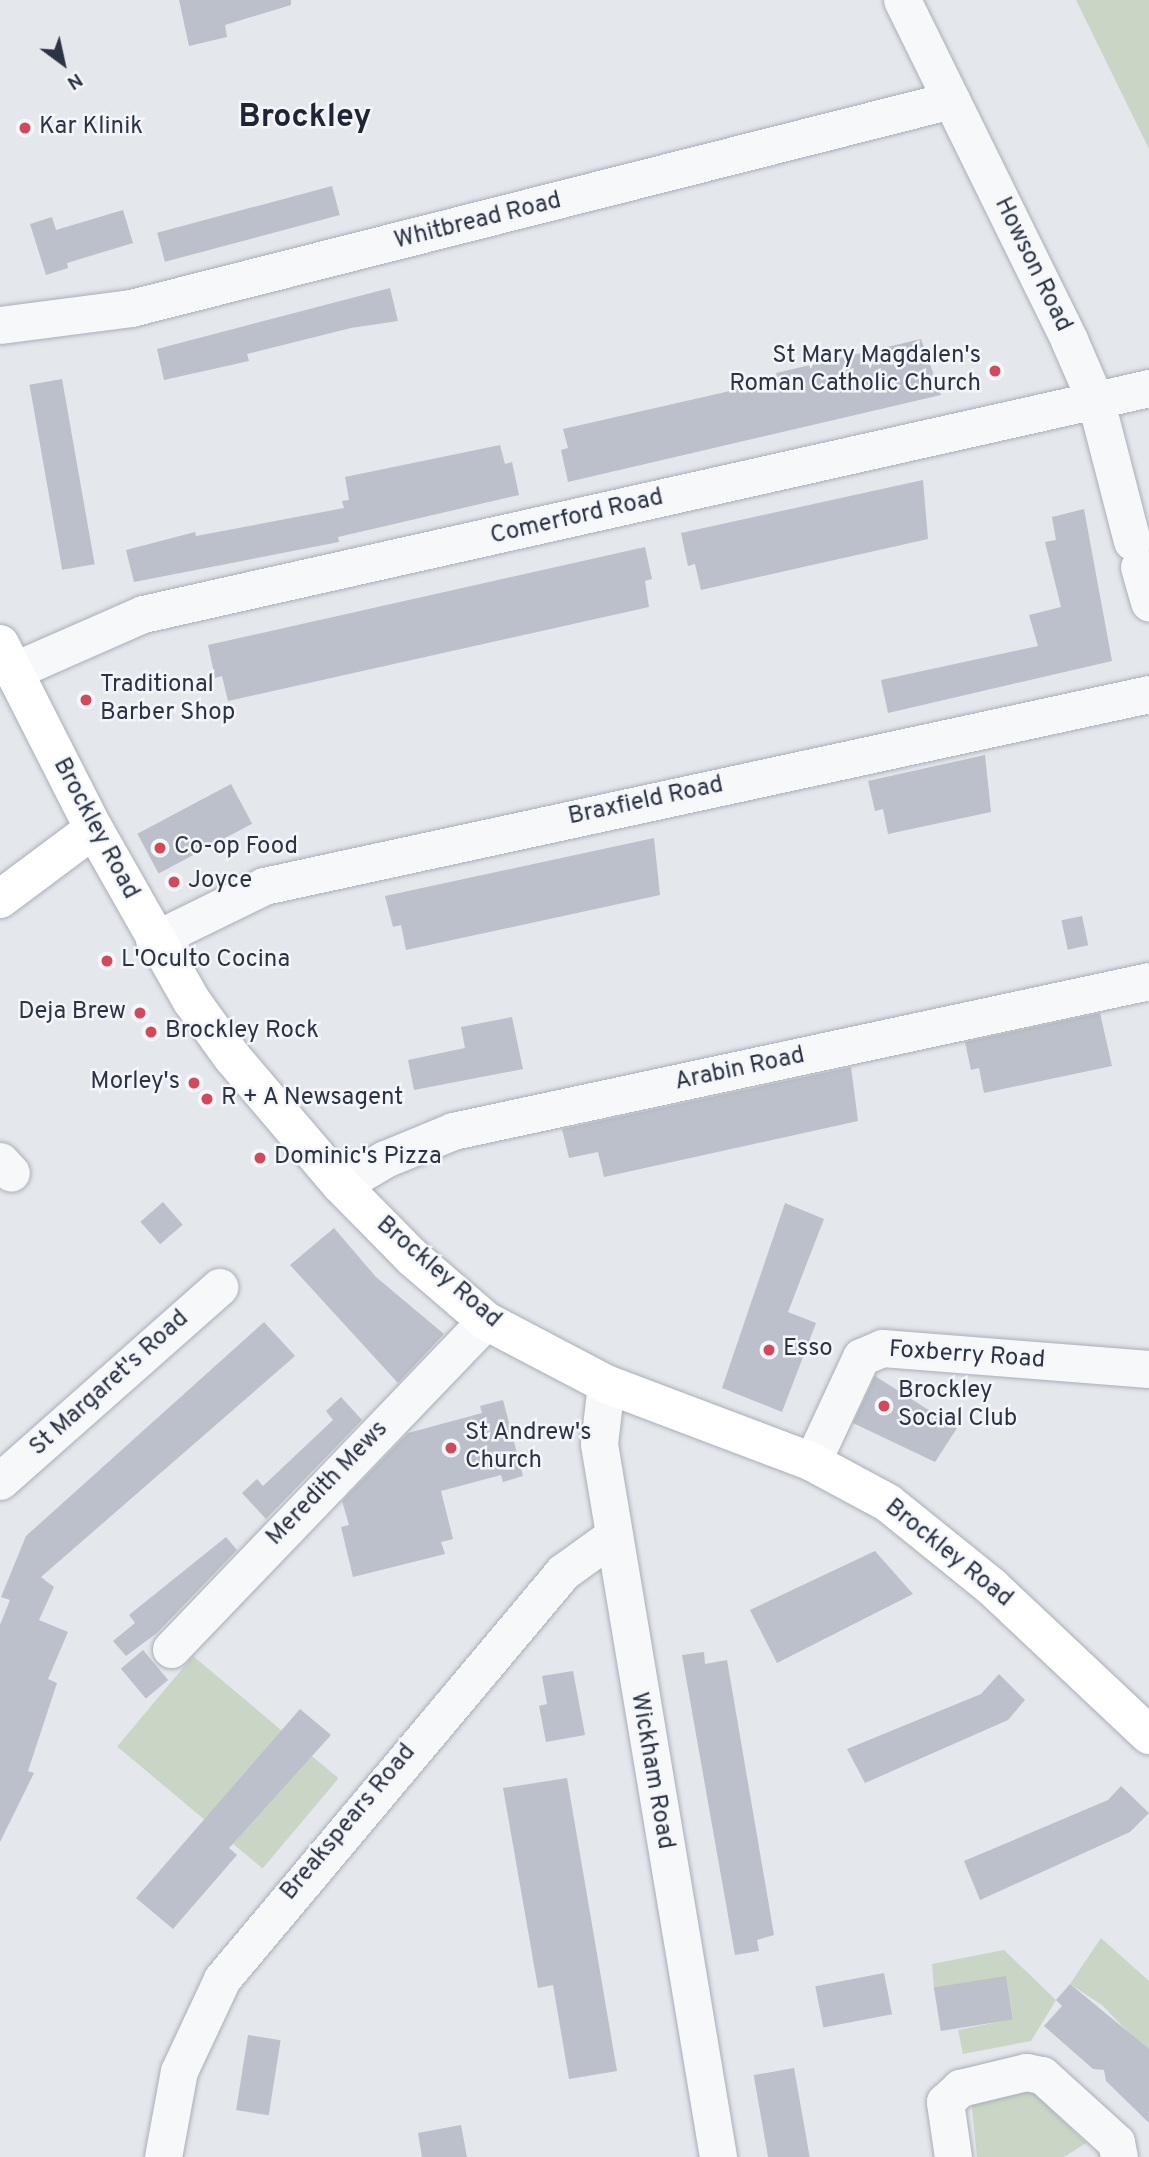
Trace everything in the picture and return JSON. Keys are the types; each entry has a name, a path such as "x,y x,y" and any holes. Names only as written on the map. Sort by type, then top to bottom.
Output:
{"main road":[{"name":"Brockley Road","path":"6,657 154,940 232,1057 341,1185 413,1258 486,1321 606,1384 812,1462 888,1503 949,1551 1149,1735"},
{"path":"0,899 94,829"}],"street":[{"name":"Howson Road","path":"902,0 1096,402 1149,603"},
{"name":"Whitbread Road","path":"0,325 131,308 951,100"},
{"name":"Comerford Road","path":"6,657 143,614 1149,388"},
{"name":"Braxfield Road","path":"154,940 264,886 1149,694"},
{"name":"Arabin Road","path":"341,1185 385,1159 453,1131 1149,981"},
{"name":"St Margaret's Road","path":"0,1481 219,1287"},
{"name":"Meredith Mews","path":"171,1649 486,1321"},
{"name":"Foxberry Road","path":"812,1462 861,1357 881,1348 1149,1369"},
{"name":"Wickham Road","path":"606,1384 599,1444 718,2157"},
{"name":"Breakspears Road","path":"163,2157 179,2071 222,1979 564,1572 613,1536"},
{"path":"953,2157 945,2102 960,2088 1026,2071 1042,2075 1116,2142 1119,2157"}],"green space":[{"path":"1076,0 1149,0 1149,149"},
{"path":"193,1656 339,1778 263,1869 117,1746"},
{"path":"1101,1938 1149,1981 1149,2054 1102,2005 1070,1984"},
{"path":"1004,1950 1056,2000 1031,2041 963,2054 958,2030 1013,2019 1006,1977 934,1990 932,1964"},
{"path":"1028,2087 1086,2143 1064,2157 977,2157 971,2098"}],"building":[{"path":"179,0 291,0 291,5 225,25 227,37 189,46"},
{"path":"332,186 340,215 165,262 157,233"},
{"path":"123,210 133,243 67,263 68,268 46,275 30,224 52,217 56,230"},
{"path":"390,288 398,321 351,328 247,354 249,361 164,380 157,349"},
{"path":"921,339 941,395 568,482 561,450 568,448 563,429 778,380 776,373"},
{"path":"62,379 95,564 62,570 30,385"},
{"path":"500,445 505,464 512,462 519,495 338,537 339,542 134,582 126,550 195,532 196,536 344,508 342,501 349,500 345,477"},
{"path":"923,480 928,539 701,590 695,564 688,566 681,533"},
{"path":"1084,509 1112,661 888,713 881,680 1038,646 1029,615 1061,607 1045,542 1056,540 1052,517"},
{"path":"645,547 652,579 645,581 649,607 228,701 222,676 215,678 208,645"},
{"path":"985,755 991,812 888,834 883,809 875,811 868,781"},
{"path":"231,784 252,824 159,873 137,834"},
{"path":"654,838 660,895 406,950 401,925 393,927 385,896"},
{"path":"1082,916 1088,945 1068,950 1061,920"},
{"path":"1100,1013 1112,1066 984,1093 979,1068 971,1070 965,1042"},
{"path":"512,1017 523,1069 414,1090 408,1060 465,1048 461,1027"},
{"path":"851,1067 858,1121 604,1177 598,1152 569,1158 562,1129"},
{"path":"163,1202 183,1225 160,1244 140,1222"},
{"path":"785,1203 824,1219 788,1312 816,1323 782,1412 722,1388"},
{"path":"334,1228 376,1277 444,1334 398,1383 290,1265"},
{"path":"264,1322 295,1356 41,1577 54,1587 39,1620 68,1632 48,1679 57,1683 28,1771 34,1773 0,1842 0,1625 10,1600 1,1597 26,1536"},
{"name":"Brockley Social Club","path":"875,1376 957,1428 935,1462 853,1423"},
{"path":"341,1397 362,1420 266,1519 242,1493 257,1479 263,1486 333,1420 326,1411"},
{"path":"503,1400 523,1476 503,1482 501,1475 441,1491 453,1539 441,1542 445,1554 353,1577 341,1527 349,1525 342,1501 408,1433 482,1413 480,1406"},
{"path":"226,1537 237,1550 157,1633 126,1656 113,1641 135,1623 129,1615"},
{"path":"875,1551 913,1594 777,1663 750,1610"},
{"path":"143,1650 168,1680 146,1699 121,1669"},
{"path":"704,1652 705,1664 727,1660 774,1935 757,1940 759,1951 735,1955 682,1655"},
{"path":"573,1671 585,1735 546,1742 539,1706 547,1704 542,1676"},
{"path":"999,1674 1025,1700 1008,1720 865,1783 847,1749 981,1694"},
{"path":"300,1709 331,1735 229,1848 237,1855 173,1929 136,1898"},
{"path":"567,1778 617,2071 569,2079 553,1985 538,1988 503,1788"},
{"path":"1121,1786 1149,1813 1130,1832 980,1900 964,1861 1108,1800"},
{"path":"884,1973 892,2014 823,2028 815,1986"},
{"path":"1006,1976 1013,2019 941,2031 934,1987"},
{"path":"1070,1984 1149,2049 1149,2123 1106,2081 1104,2070 1093,2069 1044,2026 1062,2006 1056,2000"},
{"path":"248,2035 281,2040 269,2115 236,2110"},
{"path":"794,2068 810,2157 768,2157 754,2075"},
{"path":"461,2125 467,2157 422,2157 418,2133"}],"place":[{"name":"Kar Klinik","path":"25,128"},
{"name":"St Mary Magdalen's Roman Catholic Church","path":"995,371"},
{"name":"Traditional Barber Shop","path":"86,700"},
{"name":"Co-op Food","path":"160,848"},
{"name":"Joyce","path":"174,882"},
{"name":"L'Oculto Cocina","path":"107,961"},
{"name":"Deja Brew","path":"140,1013"},
{"name":"Brockley Rock","path":"151,1032"},
{"name":"Morley's","path":"194,1083"},
{"name":"R + A Newsagent","path":"207,1099"},
{"name":"Dominic's Pizza","path":"260,1158"},
{"name":"Esso","path":"769,1350"},
{"name":"Brockley Social Club","path":"884,1406"},
{"name":"St Andrew's Church","path":"451,1448"}],"district":[{"name":"Brockley","path":"305,118"}]}
